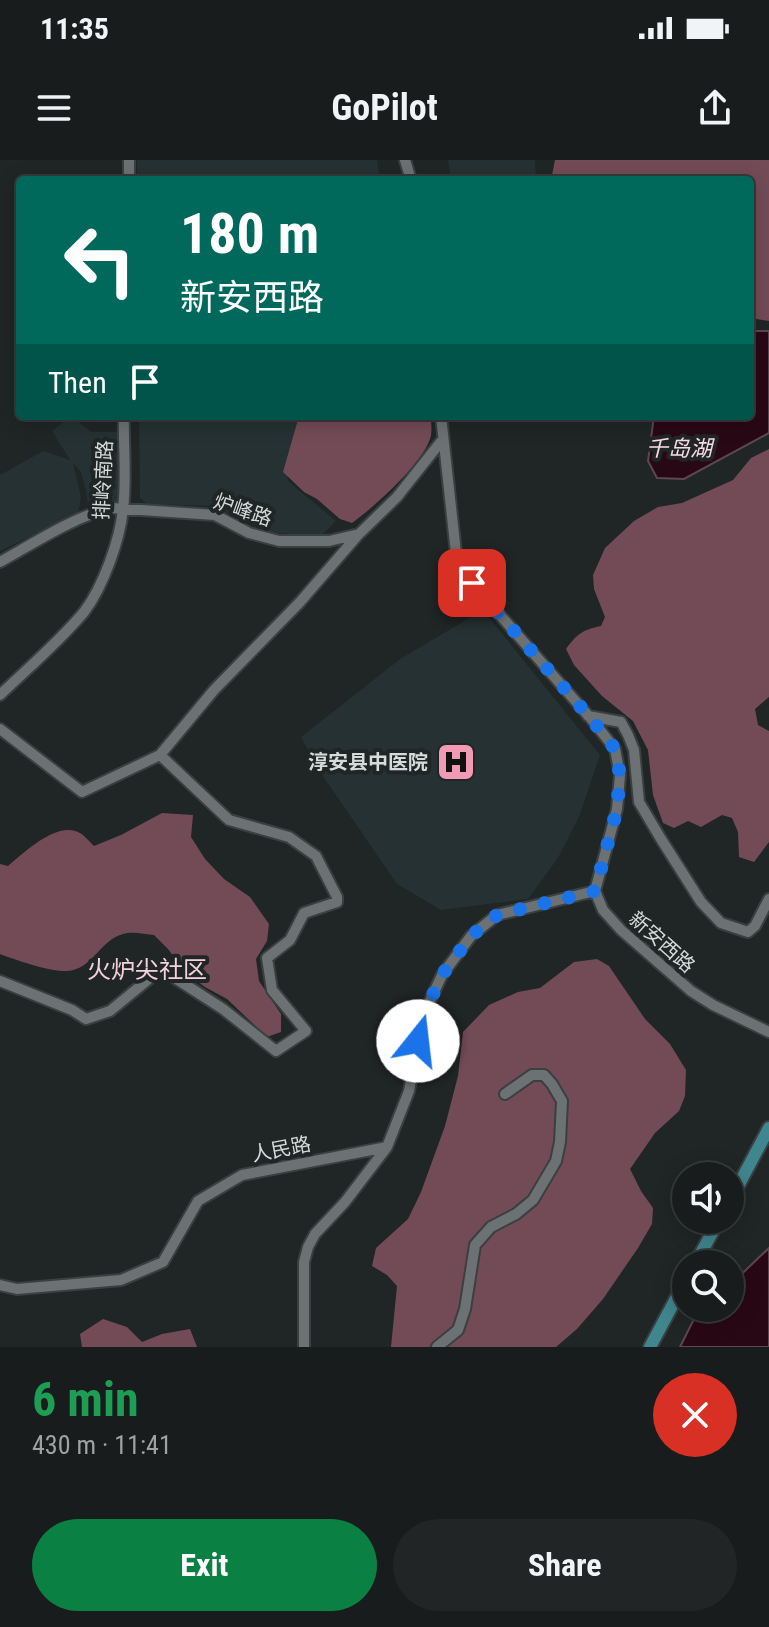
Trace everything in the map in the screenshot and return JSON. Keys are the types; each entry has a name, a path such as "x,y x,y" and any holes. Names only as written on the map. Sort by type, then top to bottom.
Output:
{"main road":[{"path":"744,1175 769,1128"},
{"path":"650,1347 672,1306"}],"street":[{"name":"排岭南路","path":"0,695 63,635 86,609 98,587 117,539 124,508 124,420"},
{"path":"304,1347 304,1262 308,1247 315,1234 345,1202 387,1147 409,1091 423,1016 442,975 471,936 497,915 595,891 617,809 620,775 615,749 472,583 456,553 441,420"},
{"path":"0,729 82,792 160,755 214,690 397,497 443,439"},
{"name":"炉峰路","path":"0,562 99,511 111,508 215,515 249,533 279,541 329,541 359,534"},
{"path":"588,716 621,722 634,750 639,802 701,902 721,923 748,932 755,926 769,899"},
{"path":"0,981 72,1010 86,1019 110,1011 161,969 223,1009 276,1051 306,1031 272,990 267,958 290,940 304,913 337,902 316,856 289,837 229,820 160,755"},
{"name":"新安西路","path":"595,891 603,910 621,930 691,991 769,1032"},
{"path":"437,1347 458,1330 465,1309 475,1245 491,1227 516,1214 533,1200 556,1161 562,1101 552,1084 544,1075 532,1075 505,1094"},
{"name":"人民路","path":"0,1285 17,1289 121,1280 163,1262 198,1201 242,1175 387,1147"}],"shaded area":[{"path":"137,160 377,160 379,176 137,176"},
{"path":"448,160 535,160 536,176 450,176"},
{"path":"555,160 769,160 769,321 754,319 754,176 552,176"},
{"path":"66,420 76,420 91,432 119,432 119,502 88,506 81,472 73,463 81,497 78,513 0,551 0,475 43,451 70,460 52,431"},
{"path":"139,420 301,420 286,470 288,481 336,521 320,537 267,532 214,506 147,504 140,498"},
{"path":"298,420 431,420 431,435 420,457 385,495 352,523 340,519 283,472"},
{"path":"769,449 769,697 755,709 758,725 769,731 769,842 754,862 739,857 738,832 732,818 722,815 701,827 688,821 674,828 663,823 653,795 648,750 633,721 602,696 574,665 566,649 580,633 601,626 605,617 594,589 593,575 605,548 634,521 658,507 682,503 733,480 751,458"},
{"name":"淳安县中医院","path":"483,610 600,755 579,817 558,858 528,899 441,910 397,884 318,769 301,737 400,659"},
{"path":"162,813 193,815 191,837 205,859 224,879 250,897 269,924 267,941 256,959 259,981 281,1014 281,1032 267,1037 227,999 186,973 154,935 130,933 115,937 83,966 67,971 43,968 0,954 0,864 8,866 51,834 71,830 80,833 94,846"},
{"path":"597,959 609,966 645,1019 670,1044 686,1070 685,1096 679,1111 655,1133 630,1169 653,1208 652,1224 603,1299 577,1329 556,1347 391,1347 397,1286 372,1266 376,1248 408,1219 421,1192 445,1126 458,1076 463,1032 489,1005 518,992 540,988 574,962"},
{"path":"103,1319 127,1327 142,1342 162,1334 190,1329 197,1347 82,1347 80,1334"}],"water":[{"name":"千岛湖","path":"754,331 769,331 769,433 684,479 657,478 648,461 653,420 754,420"},
{"path":"769,1248 769,1347 680,1347 692,1322 744,1322 744,1272"}],"place":[{"name":"淳安县中医院","path":"456,762"}],"district":[{"name":"火炉尖社区","path":"147,970"}],"route":[{"path":"418,1041 423,1016 442,975 471,936 497,915 595,891 617,809 620,775 615,749 472,583"}]}
